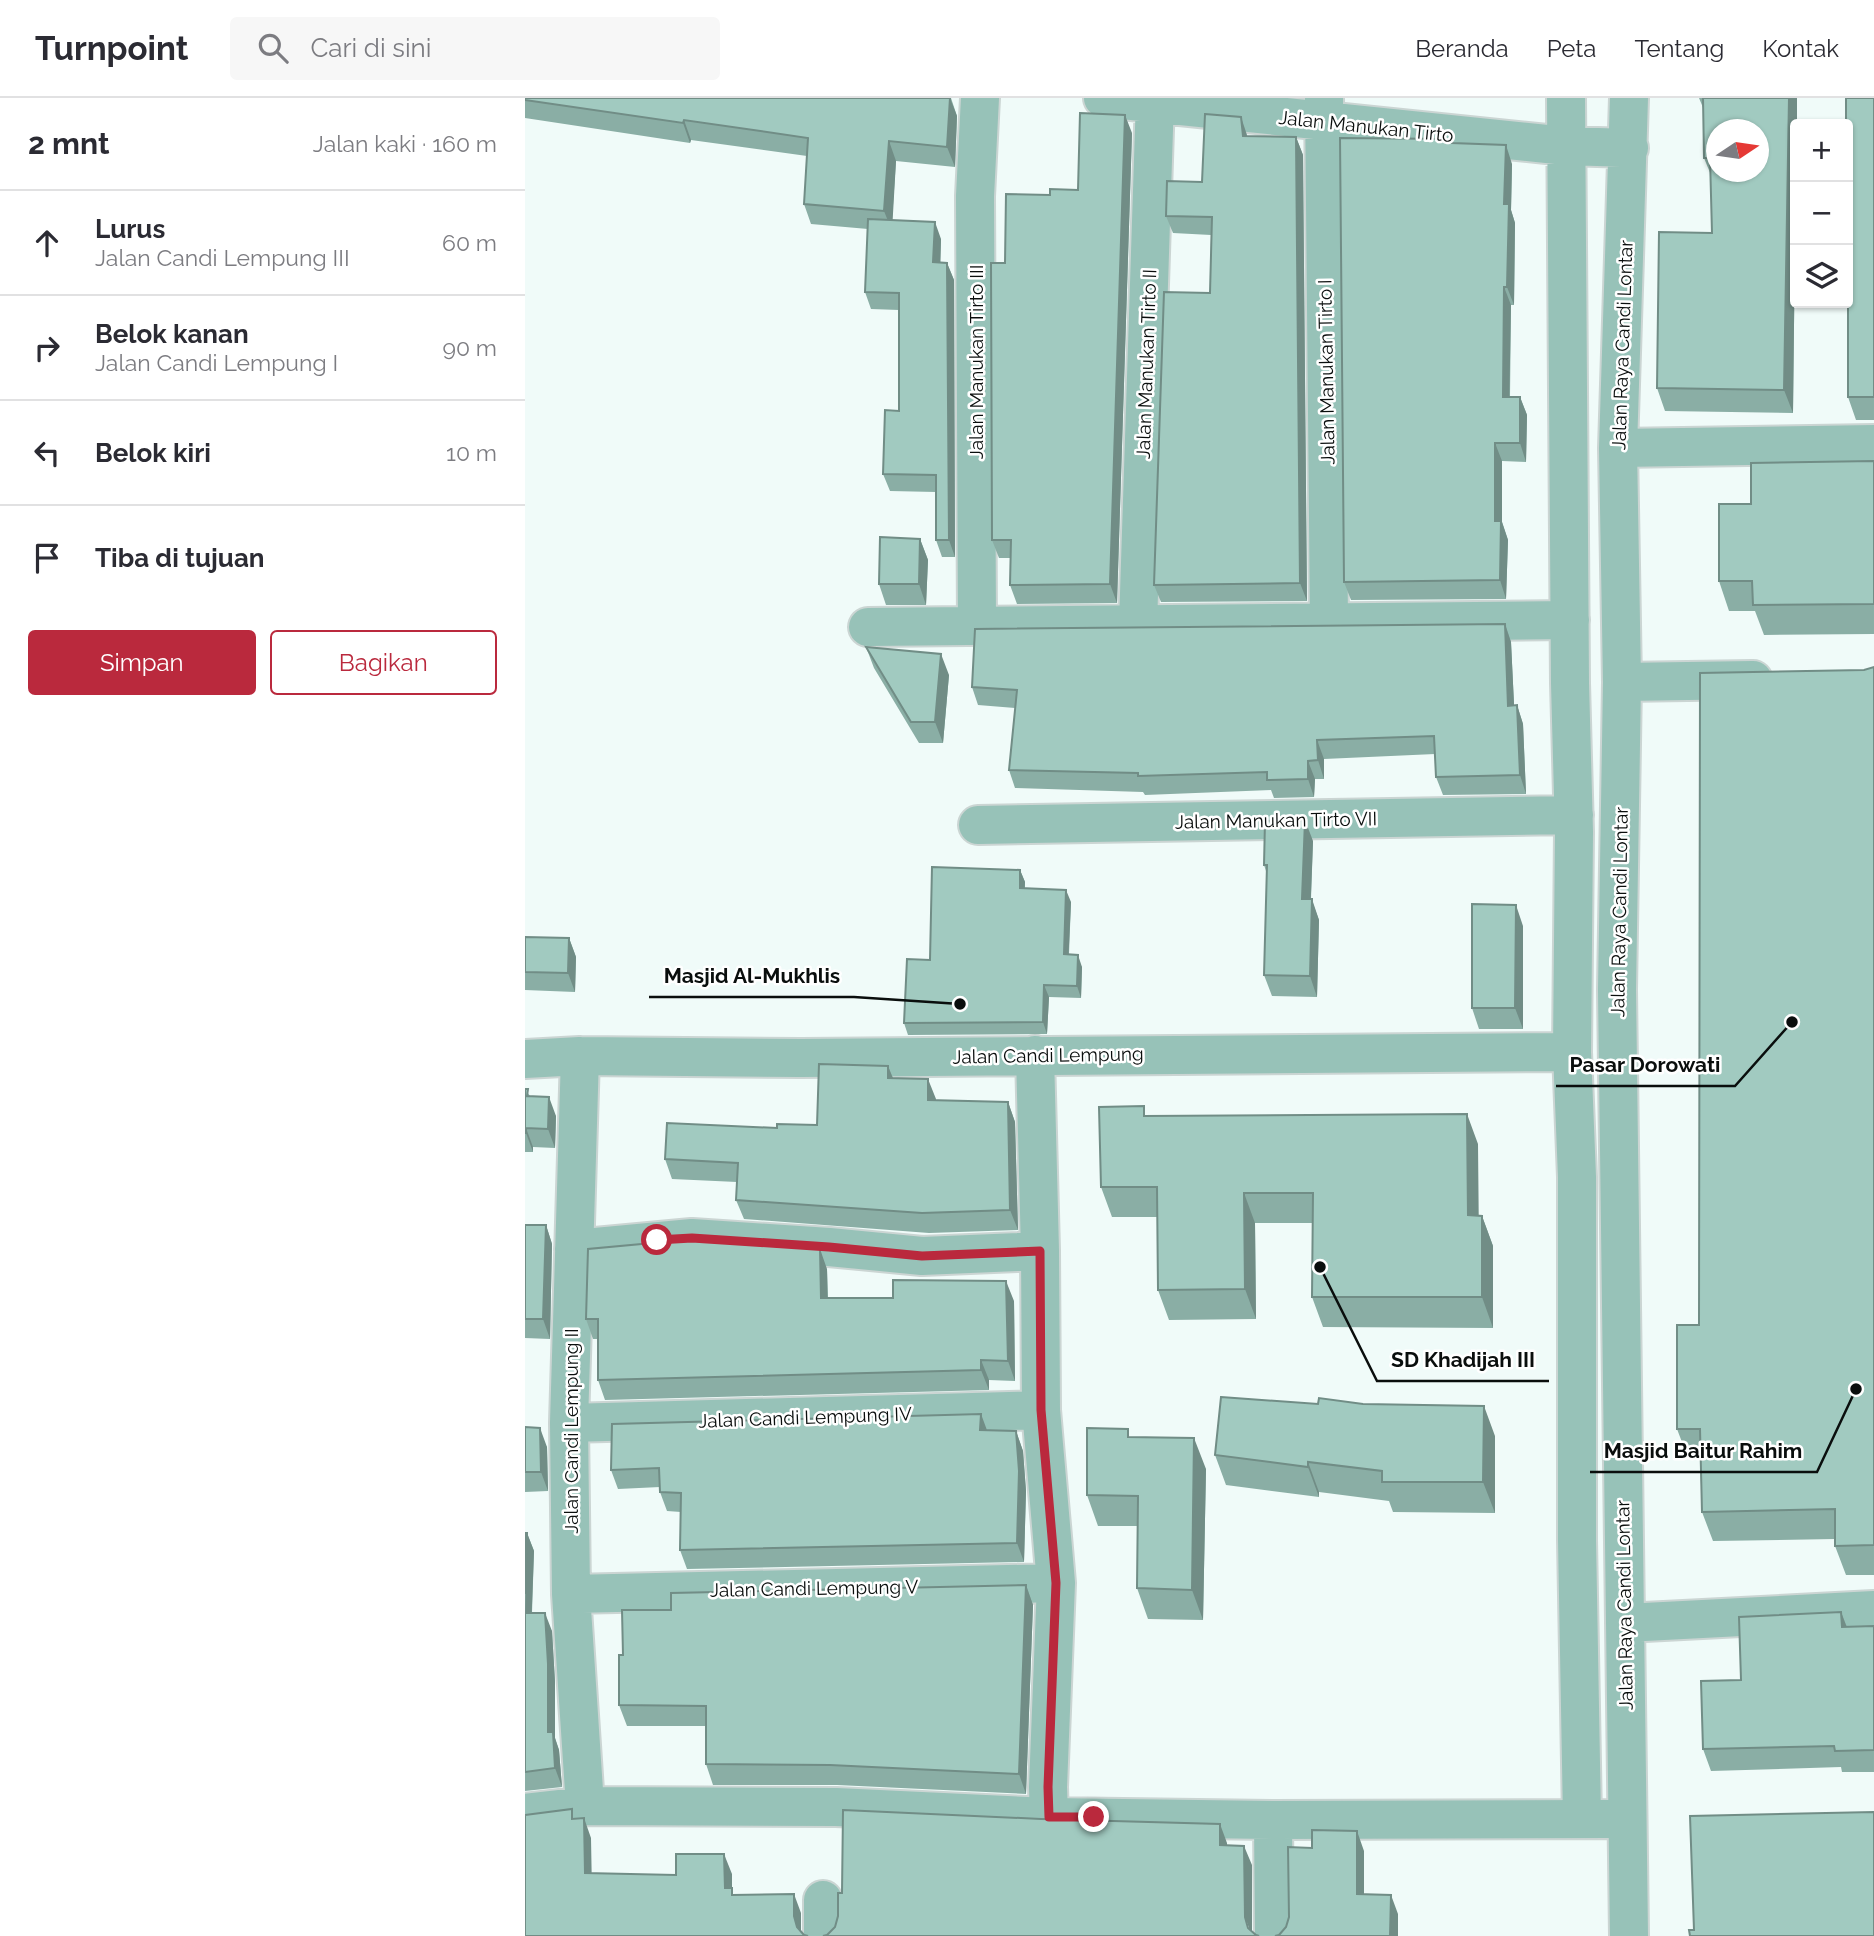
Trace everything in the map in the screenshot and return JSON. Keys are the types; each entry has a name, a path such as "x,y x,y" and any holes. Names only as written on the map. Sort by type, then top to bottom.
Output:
{"street":[{"name":"Jalan Manukan Tirto III","path":"977,626 975,196 980,98"},
{"name":"Jalan Manukan Tirto","path":"1103,98 1324,110 1566,146 1629,148"},
{"path":"1566,98 1574,823 1572,1052 1577,1177 1577,1540 1582,1819"},
{"name":"Jalan Raya Candi Lontar","path":"1629,98 1618,447 1622,682 1618,1177 1629,1936"},
{"name":"Jalan Manukan Tirto II","path":"1138,625 1155,101"},
{"name":"Jalan Manukan Tirto I","path":"1324,110 1329,622"},
{"path":"1618,447 1874,444"},
{"path":"868,627 1570,620"},
{"path":"1622,682 1793,679"},
{"name":"Jalan Manukan Tirto VII","path":"978,825 1574,823 1620,829"},
{"path":"1574,963 1618,963"},
{"name":"Jalan Candi Lempung","path":"525,1059 580,1056 801,1058 1572,1052"},
{"path":"1035,1055 1041,1410 1056,1583 1049,1817"},
{"name":"Jalan Candi Lempung II","path":"580,1056 569,1423 571,1594 585,1806"},
{"path":"1577,1177 1618,1177"},
{"path":"574,1250 692,1238 922,1256 1040,1251"},
{"name":"Jalan Candi Lempung IV","path":"569,1423 1041,1410"},
{"path":"1577,1540 1624,1541"},
{"name":"Jalan Candi Lempung V","path":"571,1594 1056,1583"},
{"path":"1625,1623 1874,1610"},
{"path":"525,1813 585,1806 836,1807 1049,1817 1626,1820"},
{"path":"1273,1820 1274,1936"}],"building":[{"path":"525,98 950,98 947,147 889,141 884,211 804,204 808,138 684,120 683,123"},
{"path":"1703,98 1789,98 1784,390 1657,388 1659,232 1712,233 1711,182 1769,182 1769,119 1706,119 1706,158"},
{"path":"1846,98 1874,98 1874,397 1848,397 1848,308 1853,308 1853,119 1846,119"},
{"path":"1080,113 1125,115 1110,584 1010,585 1011,540 992,540 991,263 1005,263 1006,194 1050,195 1050,189 1078,190"},
{"path":"1205,114 1241,117 1243,136 1296,137 1300,583 1154,585 1164,292 1210,293 1212,217 1166,216 1167,181 1202,182"},
{"path":"1340,138 1452,139 1452,143 1506,145 1504,204 1509,204 1507,287 1504,287 1503,397 1520,397 1520,443 1495,443 1495,521 1501,521 1500,580 1344,582"},
{"path":"868,219 935,222 933,262 947,263 949,540 936,540 936,475 883,474 885,410 899,411 899,293 865,292"},
{"path":"1874,461 1874,604 1753,605 1752,581 1719,581 1719,504 1751,504 1751,463"},
{"path":"880,537 920,539 919,584 879,584"},
{"path":"1505,624 1508,706 1517,705 1520,775 1436,777 1434,736 1317,740 1318,760 1308,761 1308,779 1267,780 1267,772 1138,776 1138,773 1009,770 1017,690 972,687 975,629"},
{"path":"866,647 941,654 935,722 911,722"},
{"path":"1874,667 1874,1545 1835,1546 1835,1509 1702,1512 1700,1429 1677,1429 1677,1325 1699,1325 1700,673 1864,670"},
{"path":"1305,820 1302,899 1312,899 1310,976 1264,975 1267,865 1264,865 1265,821"},
{"path":"932,867 1020,870 1020,888 1066,890 1064,954 1078,955 1077,986 1044,985 1043,1022 904,1023 907,959 930,960"},
{"path":"1472,904 1516,905 1515,1008 1472,1008"},
{"path":"525,937 569,938 568,973 525,972"},
{"path":"819,1064 888,1066 888,1078 928,1079 928,1100 1008,1102 1010,1210 922,1213 736,1200 738,1163 665,1159 667,1123 777,1128 777,1124 817,1125"},
{"path":"525,1089 528,1089 527,1096 549,1097 548,1129 526,1128 525,1133"},
{"path":"1144,1106 1144,1116 1467,1114 1468,1215 1482,1216 1482,1297 1312,1297 1313,1193 1244,1193 1245,1289 1158,1290 1157,1187 1101,1187 1099,1107"},
{"path":"525,1225 546,1225 543,1319 525,1319"},
{"path":"685,1240 820,1249 821,1298 893,1298 893,1280 1006,1281 1008,1361 981,1360 981,1370 598,1380 598,1319 586,1319 588,1249"},
{"path":"1221,1397 1318,1404 1319,1398 1363,1404 1484,1406 1483,1482 1382,1482 1382,1471 1308,1462 1308,1467 1215,1455"},
{"path":"981,1414 980,1430 1016,1431 1019,1471 1017,1543 680,1550 681,1493 660,1492 659,1468 611,1470 612,1424"},
{"path":"525,1427 540,1428 541,1472 525,1472"},
{"path":"1087,1428 1128,1429 1128,1437 1194,1438 1192,1590 1137,1588 1138,1496 1087,1495"},
{"path":"525,1533 527,1533 525,1594"},
{"path":"1026,1585 1019,1774 830,1765 706,1764 706,1706 619,1705 619,1655 623,1655 622,1610 671,1610 671,1593"},
{"path":"1841,1612 1842,1627 1874,1626 1874,1750 1835,1751 1834,1746 1703,1749 1701,1681 1741,1680 1739,1617"},
{"path":"525,1613 545,1613 548,1732 553,1732 555,1768 525,1772"},
{"path":"572,1809 572,1819 584,1818 585,1873 676,1875 676,1854 724,1854 725,1888 732,1888 732,1895 794,1894 797,1927 808,1936 525,1936 525,1815"},
{"path":"843,1810 1220,1824 1220,1845 1244,1846 1245,1917 1248,1928 1259,1936 823,1936 835,1927 838,1893 842,1893"},
{"path":"1874,1812 1874,1936 1690,1936 1689,1930 1694,1930 1690,1816"},
{"path":"1312,1830 1357,1831 1357,1894 1391,1895 1390,1936 1275,1936 1286,1927 1289,1917 1288,1847 1312,1848"}],"place":[{"name":"Masjid Al-Mukhlis","path":"960,1004"},
{"name":"Pasar Dorowati","path":"1792,1022"},
{"name":"SD Khadijah III","path":"1320,1267"},
{"name":"Masjid Baitur Rahim","path":"1856,1389"}],"route":[{"path":"657,1240 692,1238 922,1256 1040,1251 1041,1410 1056,1583 1049,1817 1094,1817"}]}
